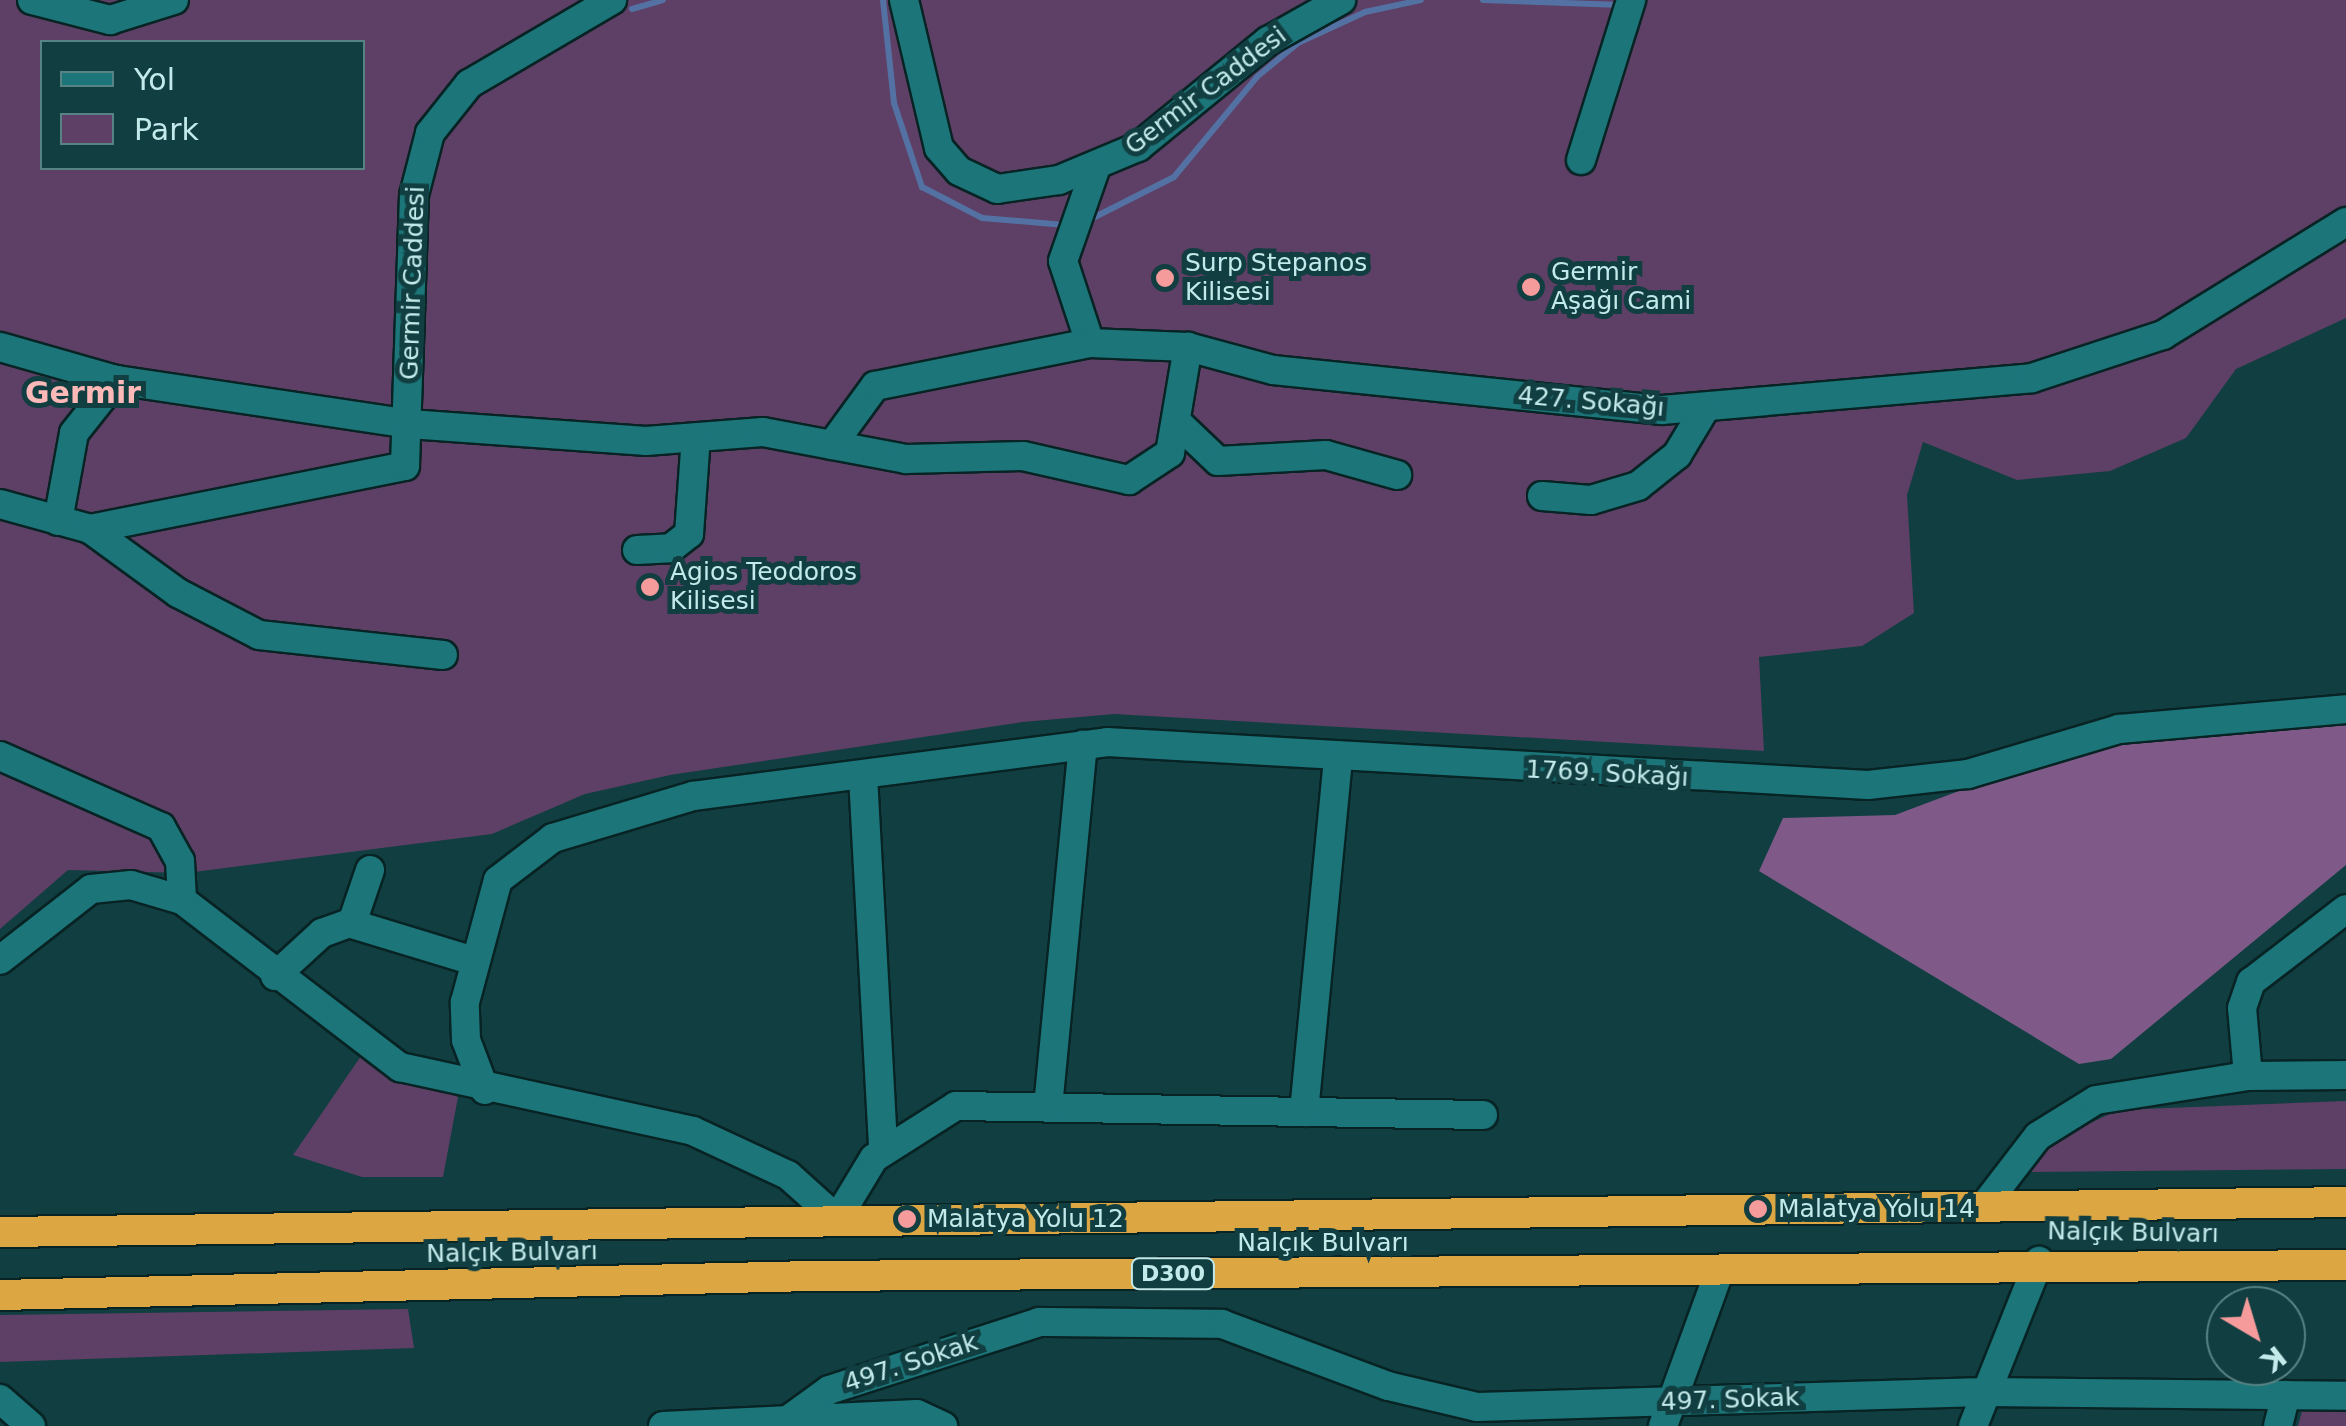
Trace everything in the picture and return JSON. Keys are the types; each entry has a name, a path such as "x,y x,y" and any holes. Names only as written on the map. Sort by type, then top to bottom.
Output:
{"highway":[{"name":"Nalçık Bulvarı","path":"0,1232 2346,1202"},
{"name":"Nalçık Bulvarı","path":"0,1295 812,1276 1719,1272 2039,1262 2346,1266"}],"street":[{"path":"32,0 110,20 174,0"},
{"name":"Germir Caddesi","path":"90,529 405,466 414,195 430,134 486,72 612,0"},
{"name":"Germir Caddesi","path":"904,0 925,116 959,171 997,189 1096,167 1158,134 1240,62 1340,0"},
{"path":"1581,160 1631,0"},
{"path":"1090,343 1063,261 1096,167"},
{"name":"427. Sokağı","path":"832,445 875,386 1090,343 1188,347 1273,370 1704,410 2032,378 2100,362 2163,335 2346,222"},
{"path":"0,346 116,380 408,424 696,437 763,432 906,460 1024,456 1129,480 1164,462 1180,425 1188,347"},
{"path":"58,521 74,433 116,380"},
{"path":"1542,496 1591,500 1638,486 1677,455 1704,410"},
{"path":"1180,425 1218,460 1326,455 1396,475"},
{"path":"638,550 671,548 689,534 696,437"},
{"path":"0,504 90,529 178,593 259,635 442,655"},
{"name":"1769. Sokağı","path":"484,1090 464,1021 490,892 540,844 692,796 1082,746 1868,785 1968,774 2119,729 2346,709"},
{"path":"1048,1108 1082,746"},
{"path":"0,756 162,827 180,861 182,900"},
{"path":"1304,1112 1338,756"},
{"path":"863,776 883,1150"},
{"path":"352,923 370,870"},
{"path":"0,960 91,890 131,885 182,900 274,976 400,1067 484,1090 692,1132 788,1175 838,1220 883,1150 956,1106 1483,1115"},
{"path":"2248,1076 2242,1008 2252,982 2346,909"},
{"path":"274,976 322,933 352,923 474,962"},
{"path":"1984,1206 2022,1152 2076,1110 2118,1092 2248,1076 2346,1075"},
{"path":"1973,1426 2039,1262"},
{"path":"1667,1414 1719,1272"},
{"name":"497. Sokak","path":"789,1419 828,1390 1039,1322 1222,1324 1388,1386 1477,1407 1667,1414 1984,1392 2346,1396"},
{"path":"2278,1426 2286,1395"},
{"path":"0,1399 32,1426"},
{"path":"663,1426 917,1414 943,1426"}],"green space":[{"path":"0,0 2346,0 2346,318 2236,369 2186,438 2110,471 2017,480 1923,442 1907,495 1914,613 1862,646 1759,657 1764,751 1114,714 1023,722 670,775 585,794 492,834 186,873 68,870 0,929"},
{"path":"361,1056 458,1097 443,1177 362,1177 293,1155"},
{"path":"2346,1101 2346,1169 2022,1172 2050,1142 2118,1110"},
{"path":"408,1309 414,1348 0,1362 0,1315"},
{"path":"2305,1400 2346,1403 2346,1426 2298,1426"}],"shaded area":[{"path":"2346,715 2346,865 2111,1059 2079,1064 1759,871 1783,818 1895,815 2089,742 2275,730"}],"waterway":[{"path":"632,9 663,0"},
{"path":"883,0 894,103 922,187 982,218 1065,225"},
{"path":"1087,221 1174,177 1258,76 1298,43 1365,12 1421,0"},
{"path":"1483,0 1622,5"}],"place":[{"name":"Surp Stepanos Kilisesi","path":"1165,278"},
{"name":"Germir Aşağı Cami","path":"1531,287"},
{"name":"Agios Teodoros Kilisesi","path":"650,587"},
{"name":"Malatya Yolu 14","path":"1758,1209"},
{"name":"Malatya Yolu 12","path":"907,1219"}],"district":[{"name":"Germir","path":"83,393"}]}
